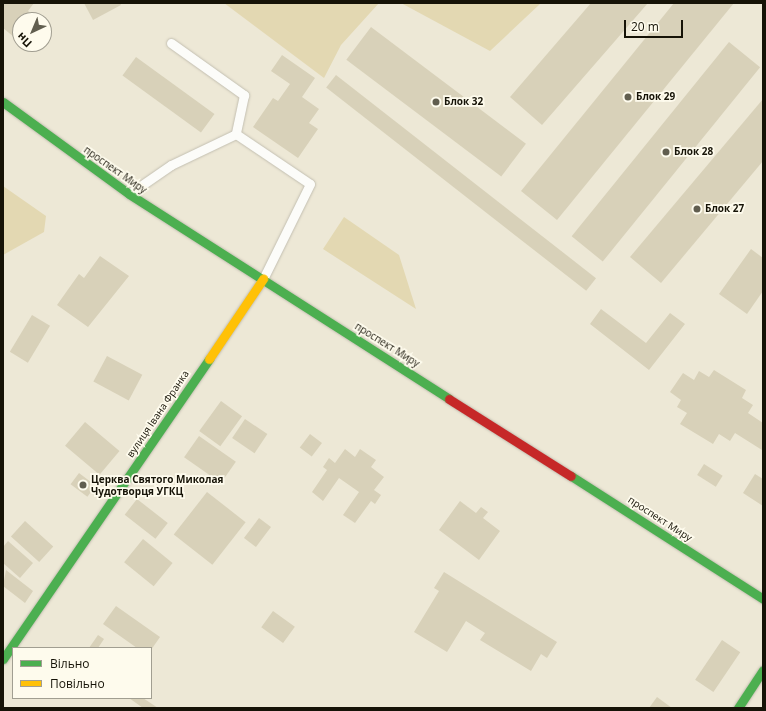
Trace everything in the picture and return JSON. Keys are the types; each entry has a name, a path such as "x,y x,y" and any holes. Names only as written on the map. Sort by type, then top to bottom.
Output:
{"main road":[{"name":"проспект Миру","path":"3,102 128,194 763,599"},
{"name":"вулиця Івана Франка","path":"3,659 263,279"},
{"path":"738,708 763,670"}],"lane":[{"path":"171,43 244,95 236,134"},
{"path":"128,194 171,165 236,134"},
{"path":"236,134 310,184 263,279"}],"shaded area":[{"path":"224,3 379,3 341,45 324,78"},
{"path":"401,3 541,3 490,51"},
{"path":"3,186 46,216 44,232 3,255"},
{"path":"344,217 399,255 416,309 323,249"}],"building":[{"path":"3,3 34,3 28,11 29,12 12,12 12,35 3,28"},
{"path":"84,3 120,3 121,5 93,20"},
{"path":"591,3 648,3 542,125 510,97"},
{"name":"Блок 29","path":"674,3 734,3 557,220 521,191"},
{"name":"Блок 32","path":"371,27 526,144 501,176 346,60"},
{"name":"Блок 28","path":"729,42 760,67 603,261 572,236"},
{"path":"282,55 315,78 302,97 319,109 309,123 318,129 298,158 253,127 273,98 278,101 290,84 271,71"},
{"path":"136,57 214,114 201,133 122,76"},
{"path":"336,75 596,278 586,291 326,88"},
{"name":"Блок 27","path":"763,99 763,161 661,283 630,257"},
{"path":"751,249 763,258 763,291 747,314 719,294"},
{"path":"100,256 129,276 88,327 57,305 79,274 84,278"},
{"path":"601,309 646,343 670,313 685,324 649,370 590,324"},
{"path":"32,315 50,326 28,363 10,352"},
{"path":"107,356 142,375 129,400 93,382"},
{"path":"714,370 746,390 742,398 753,405 748,413 763,423 762,450 735,433 730,441 719,434 713,444 680,424 687,413 677,407 681,400 670,392 683,373 694,380 699,371 709,377"},
{"path":"221,401 242,416 220,446 199,431"},
{"path":"245,419 267,434 255,453 232,438"},
{"path":"85,422 119,451 100,475 65,446"},
{"path":"310,434 322,443 312,457 300,448"},
{"path":"199,436 236,462 221,483 184,457"},
{"path":"345,449 355,457 360,449 376,460 371,467 384,477 374,490 381,495 375,504 371,501 355,523 343,515 359,492 339,478 323,501 312,492 327,470 323,467 329,458 335,463"},
{"path":"704,464 723,476 716,487 697,475"},
{"name":"Церква Святого Миколая Чудотворця УГКЦ","path":"79,473 96,486 87,497 71,484"},
{"path":"755,474 763,479 763,506 743,493"},
{"path":"207,492 246,522 212,565 174,535"},
{"path":"137,499 168,523 155,539 125,515"},
{"path":"460,501 476,513 481,507 488,512 483,518 500,531 479,560 439,530"},
{"path":"259,518 271,527 256,547 244,538"},
{"path":"25,521 53,546 39,562 11,537"},
{"path":"143,539 173,563 154,586 124,562"},
{"path":"8,541 33,563 20,578 3,563 3,547"},
{"path":"6,570 33,591 25,603 3,586"},
{"path":"444,572 557,642 547,658 541,654 531,671 480,640 485,633 466,621 447,652 414,632 439,591 434,588"},
{"path":"116,606 160,637 152,649 152,647 136,647 103,624"},
{"path":"273,611 295,627 283,643 261,627"},
{"path":"98,635 104,639 99,647 90,647"},
{"path":"722,640 740,652 713,692 695,680"},
{"path":"657,697 672,708 649,708"},
{"path":"130,699 144,699 158,708 143,708"}],"traffic: fast":[{"path":"3,102 129,194 449,399"},
{"path":"3,659 209,359"},
{"path":"571,476 763,599"},
{"path":"738,708 763,670"}],"traffic: slow":[{"path":"209,359 263,279"}],"traffic: jam":[{"path":"449,399 571,476"}],"place":[{"name":"Блок 29","path":"628,97"},
{"name":"Блок 32","path":"436,102"},
{"name":"Блок 28","path":"666,152"},
{"name":"Блок 27","path":"697,209"},
{"name":"Церква Святого Миколая Чудотворця УГКЦ","path":"83,485"}]}
